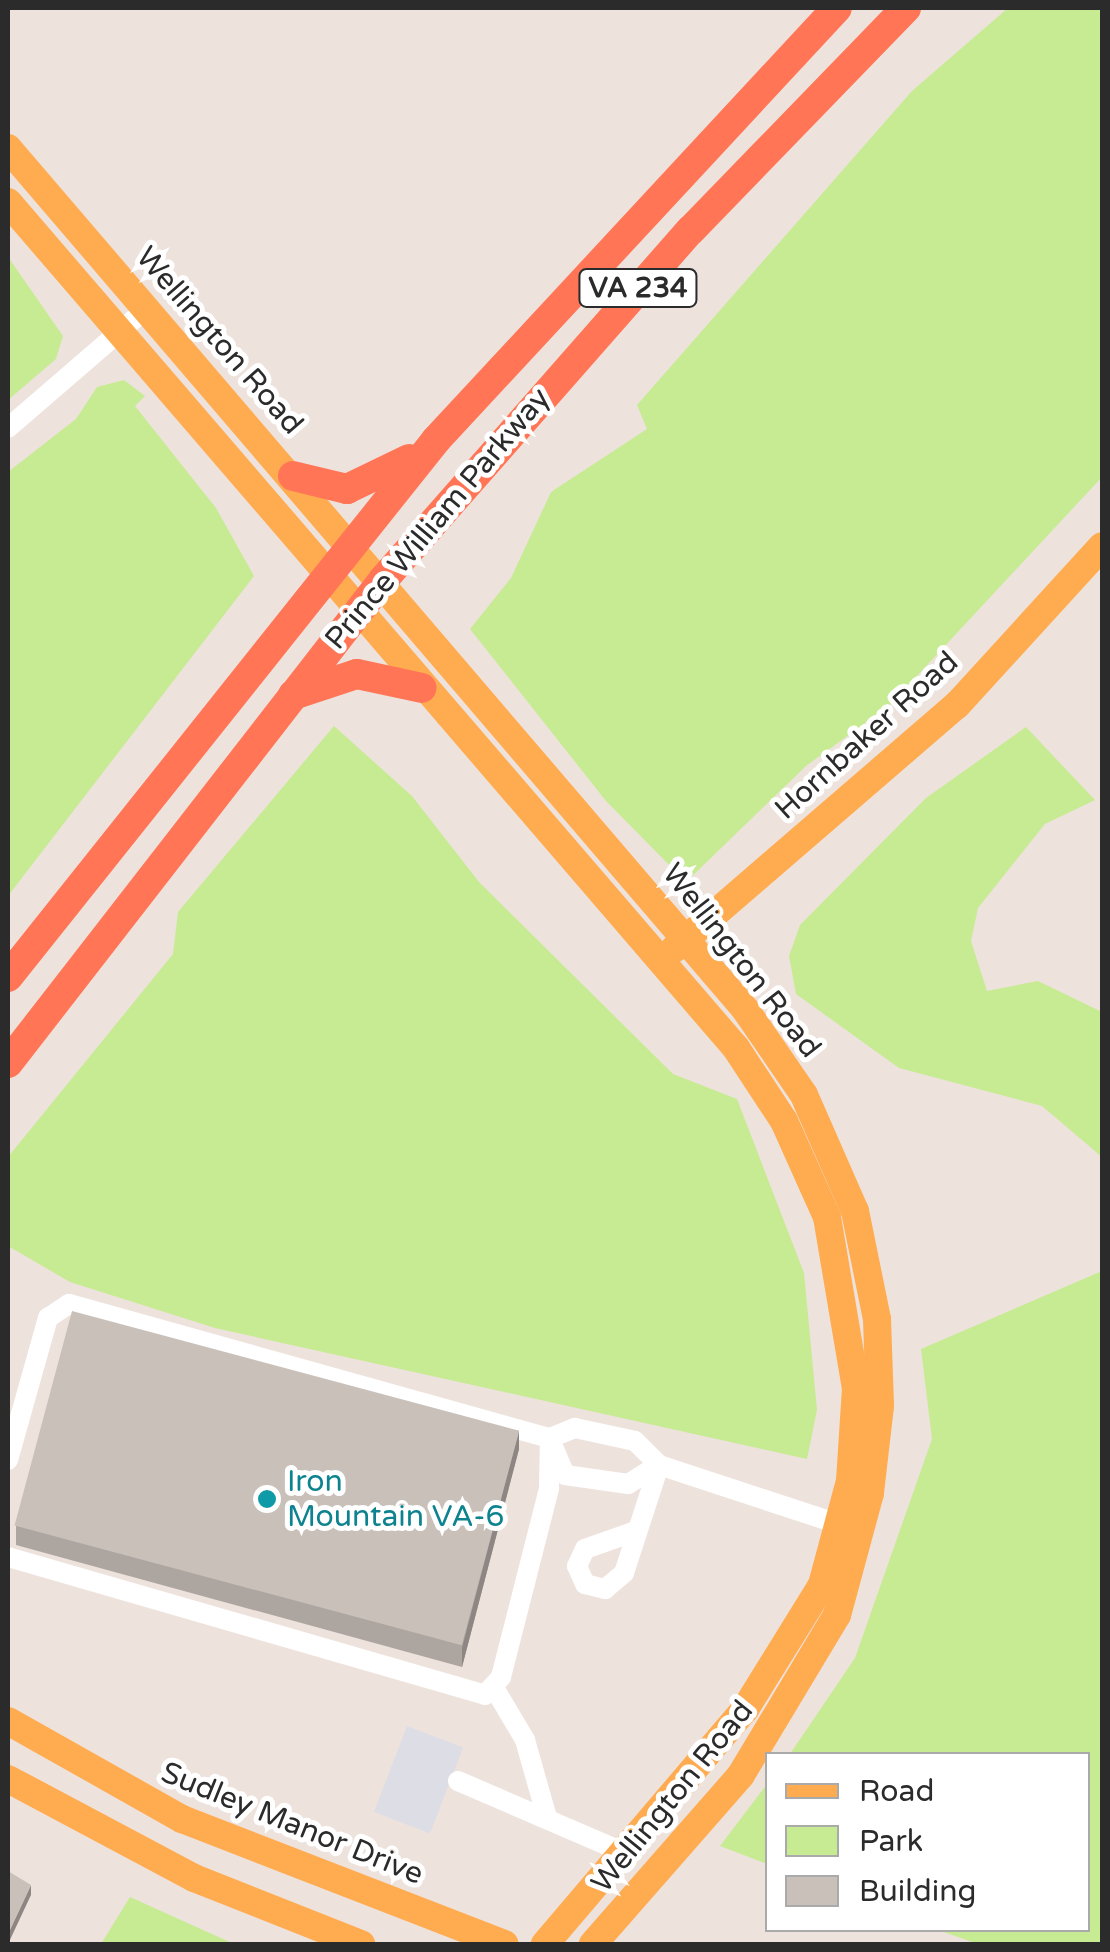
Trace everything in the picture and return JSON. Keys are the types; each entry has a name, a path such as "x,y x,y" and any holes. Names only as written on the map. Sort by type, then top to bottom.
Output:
{"highway":[{"name":"Prince William Parkway","path":"8,977 436,440 837,8"},
{"name":"Prince William Parkway","path":"8,1063 383,580 677,245 906,8"},
{"path":"294,476 330,489 366,485 436,440"},
{"path":"287,700 358,674 422,688"}],"main road":[{"name":"Wellington Road","path":"8,148 294,476 686,938 784,1062 840,1171 877,1318 878,1444 847,1586 802,1684 741,1776 593,1944"},
{"name":"Wellington Road","path":"8,202 324,576 663,961 764,1086 826,1217 856,1376 842,1524 822,1585 774,1671 545,1944"},
{"name":"Hornbaker Road","path":"663,961 957,705 1102,546"},
{"name":"Sudley Manor Drive","path":"8,1721 182,1818 505,1944"},
{"path":"8,1780 180,1872 361,1944"}],"street":[{"path":"8,428 148,308"},
{"path":"8,1460 48,1318 69,1304 550,1438 575,1428 635,1440 659,1465 842,1524"},
{"path":"550,1438 565,1474 628,1484 659,1465"},
{"path":"546,1814 525,1740 493,1686 550,1488 550,1438"},
{"path":"633,1532 659,1465"},
{"path":"8,1557 466,1696 493,1686"},
{"path":"458,1781 546,1814 623,1852"}],"shaded area":[{"path":"407,1726 463,1748 430,1833 374,1812"}],"green space":[{"path":"1008,8 1102,8 1102,477 890,705 806,766 686,882 606,801 470,629 511,578 551,492 647,429 637,405 912,91"},
{"path":"8,257 63,336 56,359 8,400"},
{"path":"124,380 145,396 135,406 216,508 254,576 8,896 8,472 76,419 97,387"},
{"path":"334,726 412,796 479,882 673,1074 737,1099 804,1273 817,1410 807,1459 215,1328 70,1282 8,1246 8,1157 173,954 178,912"},
{"path":"1026,727 1095,800 1045,824 978,908 971,941 987,991 1038,981 1102,1012 1102,1157 1042,1106 899,1068 796,994 789,956 800,925 926,798"},
{"path":"1102,1271 1102,1944 978,1944 944,1932 1090,1932 1090,1752 791,1752 855,1658 932,1439 921,1349"},
{"path":"765,1787 765,1863 720,1846"},
{"path":"130,1897 234,1944 101,1944"}],"building":[{"name":"Iron Mountain VA-6","path":"72,1311 519,1431 462,1645 15,1525"},
{"path":"8,1871 31,1885 8,1934"}],"place":[{"name":"Iron Mountain VA-6","path":"267,1499"}]}
